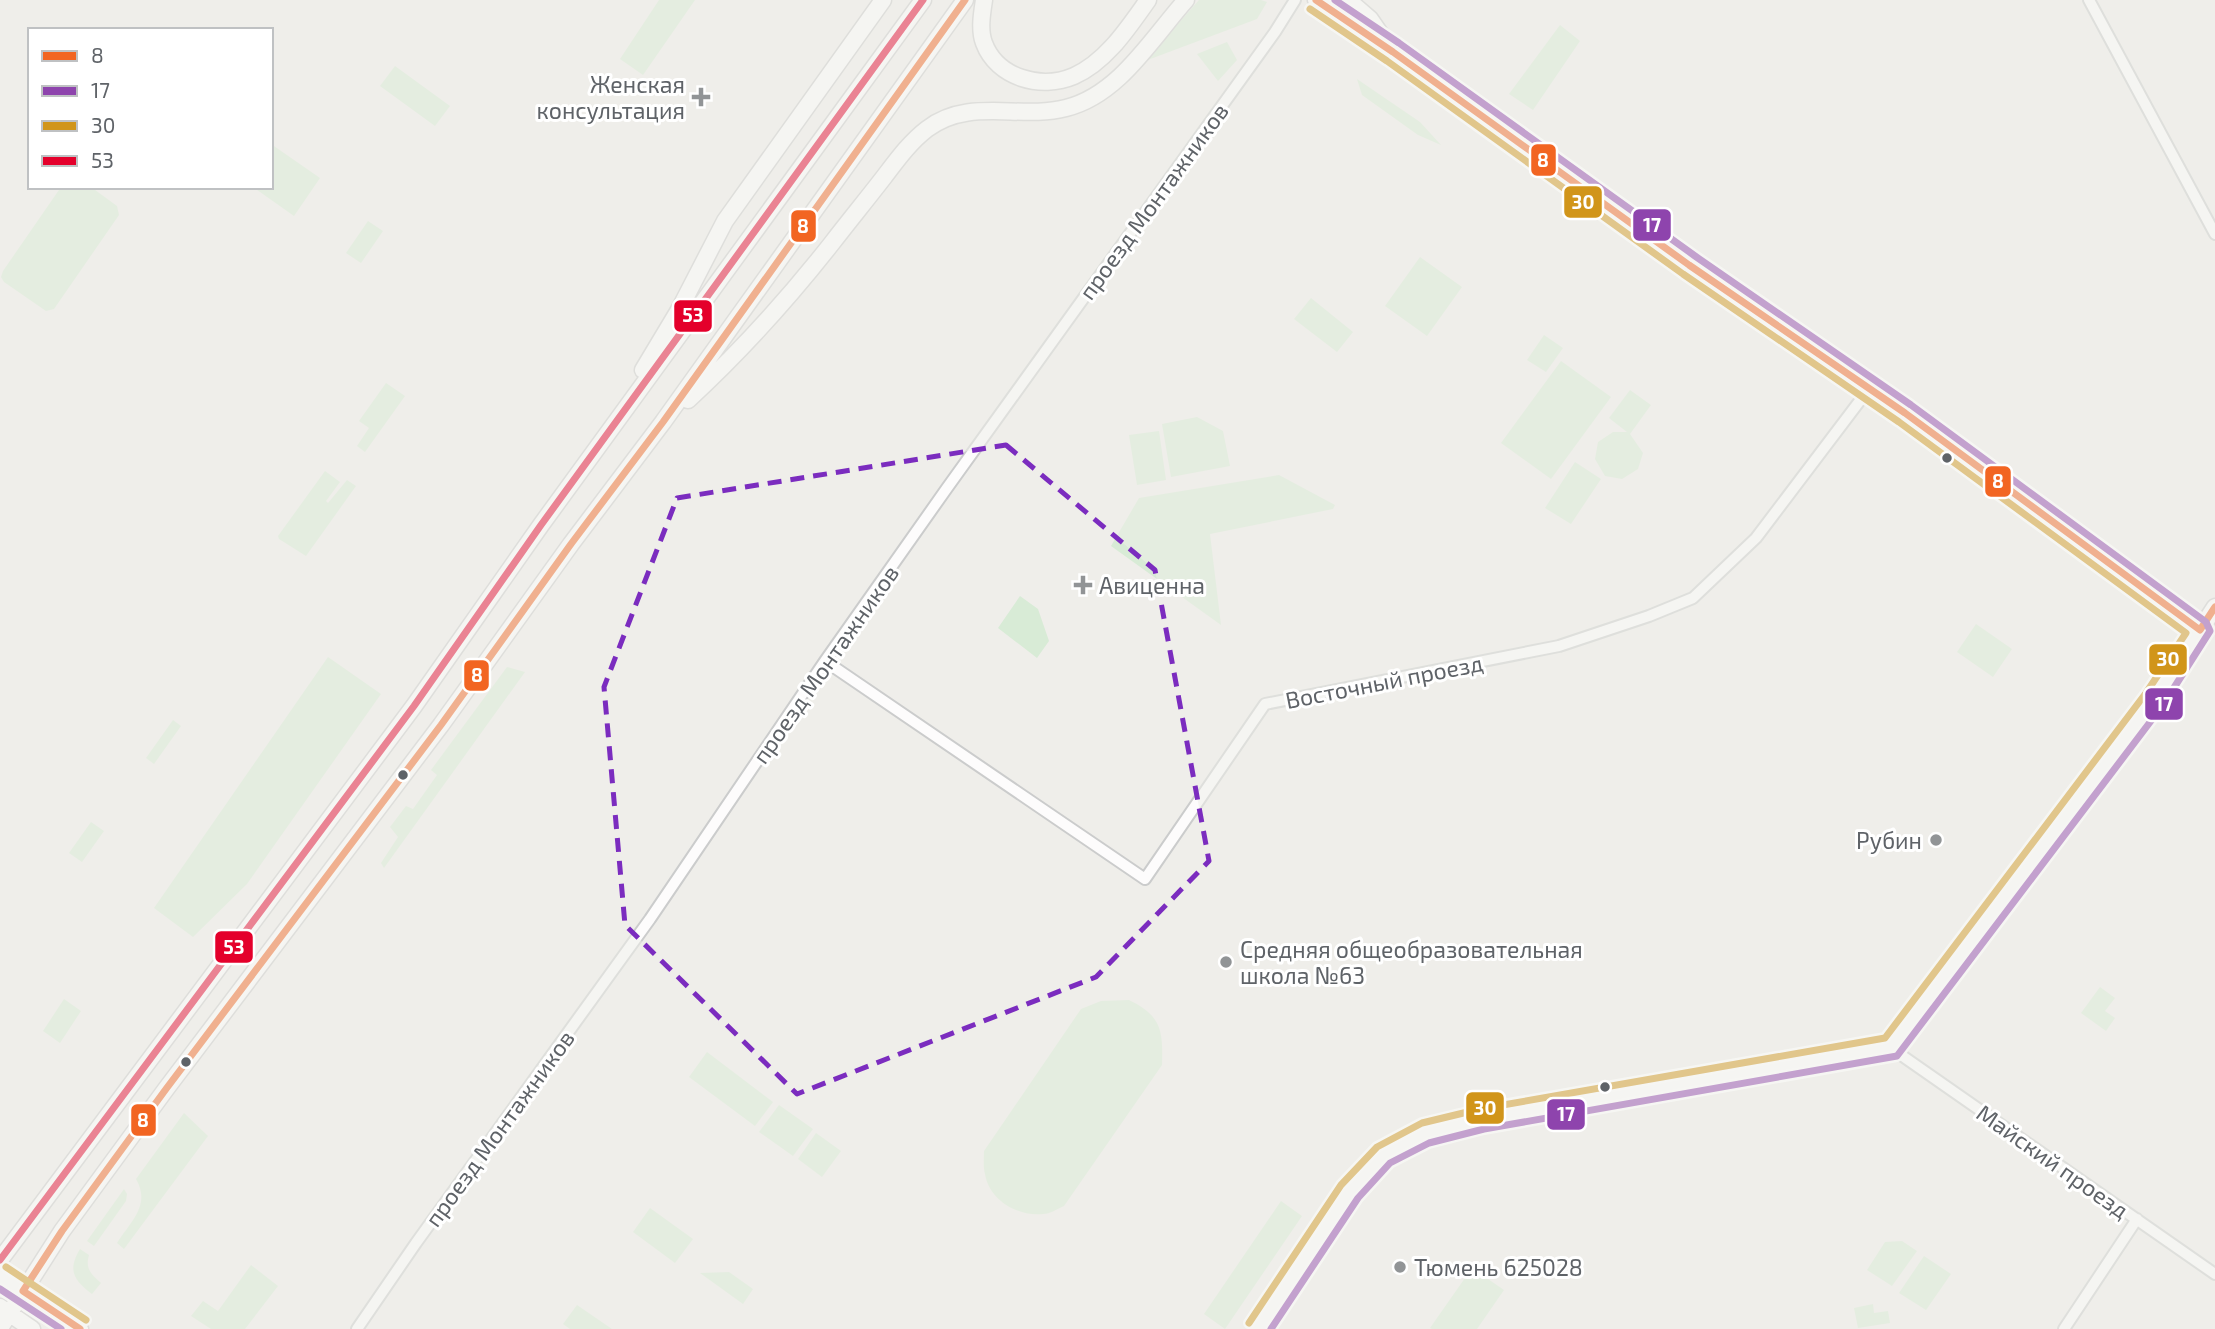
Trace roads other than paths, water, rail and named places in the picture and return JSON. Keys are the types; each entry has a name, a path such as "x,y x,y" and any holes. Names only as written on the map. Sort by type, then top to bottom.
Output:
{"street":[{"path":"583,468 679,310 724,221 883,0"},
{"path":"0,1260 414,706 583,468 923,0"},
{"path":"0,1328 5,1311 23,1291 62,1231 166,1088 362,832 663,422 965,0"},
{"path":"984,0 983,41 998,65 1023,79 1052,82 1075,75 1097,61 1123,34 1148,0"},
{"path":"663,422 723,368 784,301 906,149 928,128 952,116 973,111 994,109 1037,112 1066,108 1095,97 1127,69 1186,0"},
{"name":"проезд Монтажников","path":"357,1329 674,884 825,661 1275,32 1295,0"},
{"path":"1316,0 1868,390 1905,413 2200,630"},
{"path":"1348,0 1370,19 1393,52"},
{"path":"2089,0 2215,234"},
{"name":"Восточный проезд","path":"825,661 1145,879 1265,704 1559,646 1649,617 1693,598 1756,538 1868,390"},
{"path":"1258,1329 1350,1192 1384,1155 1425,1133 1520,1113 1891,1048 2155,699 2215,607"},
{"name":"Майский проезд","path":"1891,1048 2215,1274"},
{"path":"2064,1329 2137,1219"},
{"path":"0,1276 80,1329"},
{"path":"5,1311 32,1329"}],"place":[{"name":"Женская консультация","path":"701,97"},
{"name":"Авиценна","path":"1083,585"},
{"name":"Рубин","path":"1936,840"},
{"name":"Средняя общеобразовательная школа №63","path":"1226,962"},
{"name":"Тюмень 625028","path":"1400,1267"}]}
